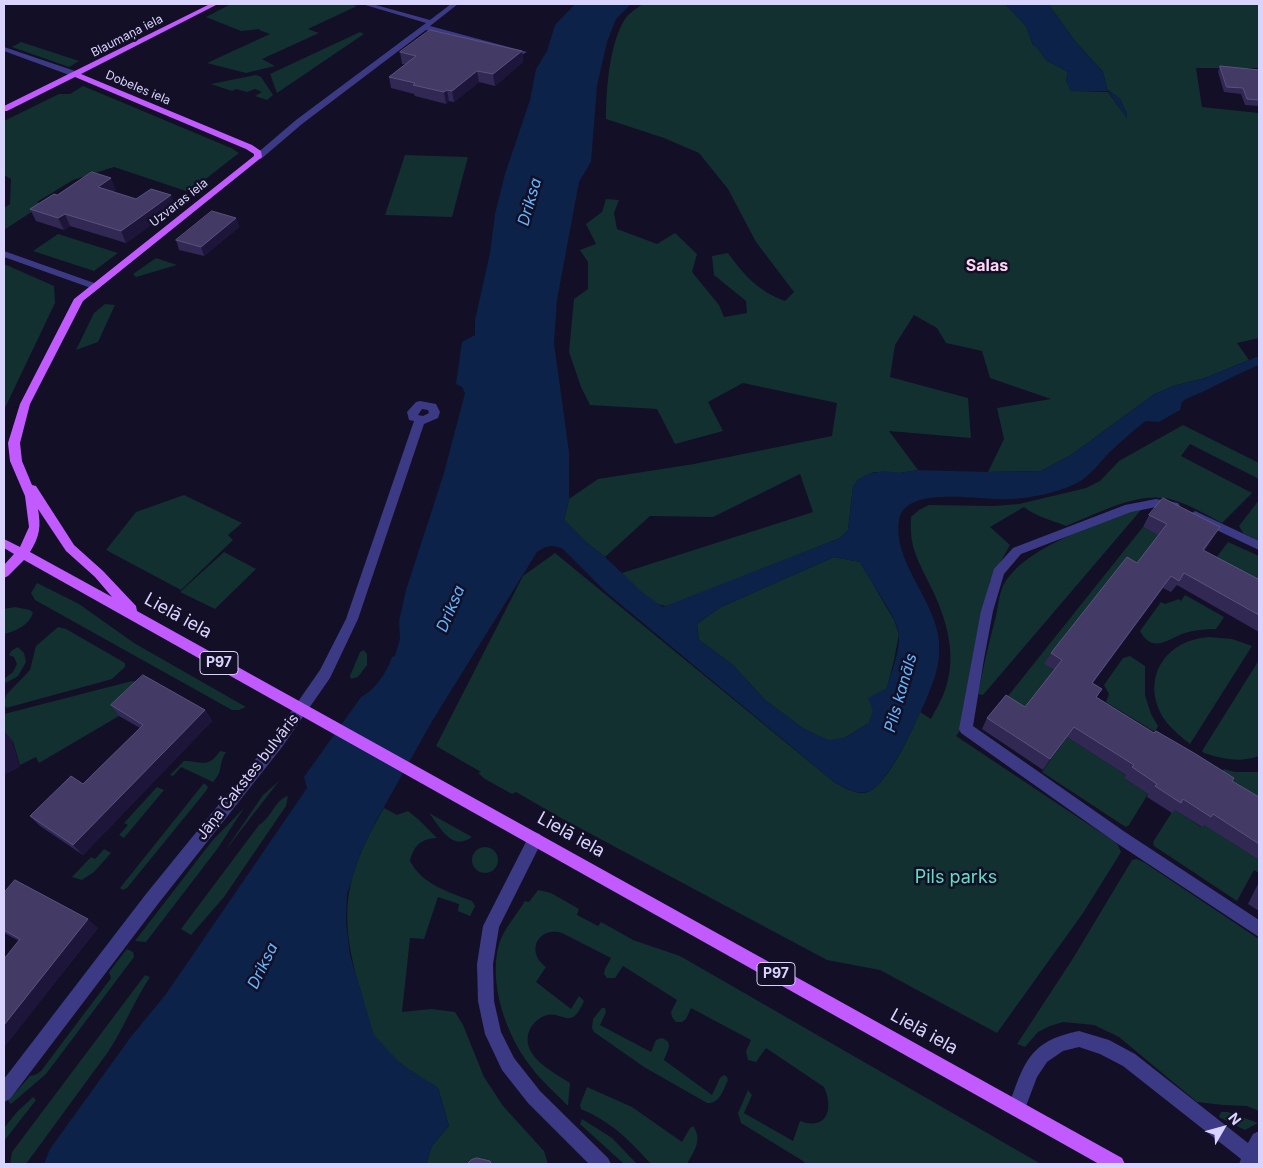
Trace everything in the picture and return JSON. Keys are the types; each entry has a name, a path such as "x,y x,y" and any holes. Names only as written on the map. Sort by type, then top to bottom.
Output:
{"main road":[{"name":"Blaumaņa iela","path":"4,109 215,4"},
{"name":"Dobeles iela","path":"75,74 249,147 258,153 258,157"},
{"name":"Uzvaras iela","path":"137,618 99,574 70,548 43,503 27,482 16,461 14,444 26,404 79,299 258,157"},
{"name":"Uzvaras iela","path":"4,573 22,554 31,540 35,527 33,502 27,482"},
{"name":"Lielā iela","path":"4,543 1116,1164"}],"street":[{"path":"365,4 523,52"},
{"name":"Uzvaras iela","path":"258,157 299,122 455,4"},
{"name":"Dobeles iela","path":"4,49 75,74"},
{"path":"4,254 94,286"},
{"name":"Jāņa Čakstes bulvāris","path":"4,1093 147,905 277,743 326,674 352,619 420,420"},
{"path":"1259,546 1169,504 1156,503 1129,508 1017,550 998,572 977,659 966,729 1133,845 1259,929"},
{"path":"535,839 491,926 485,964 486,1001 493,1034 508,1064 534,1097 602,1164"},
{"path":"1017,1108 1030,1072 1041,1056 1059,1043 1078,1039 1104,1046 1128,1060 1253,1154"}],"green space":[{"path":"231,4 350,4 357,6 308,29 319,33 262,59 275,66 246,73 207,63 270,34 260,29 241,31 206,17"},
{"path":"643,4 1005,4 1026,26 1033,45 1037,47 1046,60 1068,72 1066,80 1071,91 1108,92 1127,118 1120,99 1107,89 1103,72 1075,41 1048,4 1259,4 1259,68 1196,68 1202,107 1259,113 1259,338 1237,343 1249,360 1205,378 1173,386 1153,395 1071,455 1041,471 988,472 1004,439 997,408 1051,399 990,378 982,351 946,343 937,328 914,315 895,345 890,377 968,398 971,438 889,431 918,470 900,473 874,472 858,480 853,487 848,530 840,538 669,606 663,606 650,599 622,573 813,512 800,474 713,517 650,516 605,557 586,542 564,520 569,499 598,479 694,464 832,436 837,403 743,383 708,402 723,431 675,444 657,409 590,405 581,387 569,352 574,299 588,289 588,262 580,250 596,244 586,224 602,212 606,199 619,200 614,213 617,229 657,244 675,233 697,254 692,272 719,305 724,317 747,313 746,301 714,275 712,256 728,253 752,282 775,297 785,301 794,292 756,242 728,189 699,153 664,138 606,119 608,82 615,41 625,19"},
{"path":"360,32 364,34 277,93 270,74"},
{"path":"21,42 79,61 69,67 12,47"},
{"path":"256,75 261,77 273,95 267,100 255,96 262,92 255,89 247,92 236,89 232,91 211,84"},
{"path":"83,86 239,153 189,192 114,167 73,180 37,202 42,205 4,230 4,208 10,204 11,179 4,175 4,121 59,94 70,94"},
{"path":"405,155 468,157 452,217 385,215"},
{"path":"58,234 118,253 94,271 33,251"},
{"path":"156,258 177,265 136,277 133,274"},
{"path":"4,264 54,286 55,303 4,410"},
{"path":"105,304 115,305 98,342 76,350 94,313"},
{"name":"Pils parks","path":"1183,425 1259,463 1259,479 1190,444 1181,456 1252,493 1222,523 1198,510 1173,500 1146,498 1119,505 1066,526 1039,516 1024,507 990,527 1010,545 990,581 971,666 963,727 956,736 1112,840 1118,845 1121,852 1083,913 997,1033 880,970 827,960 516,792 512,794 485,779 478,773 481,772 436,746 523,576 555,553 834,782 856,792 863,793 871,790 889,772 920,712 931,719 943,695 949,674 950,649 945,623 915,554 911,537 911,517 929,505 994,506 1019,504 1086,488 1100,481 1119,461"},
{"path":"184,495 242,523 228,535 233,540 181,590 106,550 136,512"},
{"path":"1259,500 1259,541 1243,533 1239,526"},
{"path":"1140,508 1141,510 983,695 978,694 1003,586 1013,572 1027,559 1064,538"},
{"path":"1143,527 1160,536 1130,574 1045,664 1055,671 1019,718 1000,706"},
{"path":"1228,542 1259,556 1259,586 1213,562"},
{"path":"224,552 256,569 215,609 180,592"},
{"path":"834,557 860,562 894,620 899,634 887,688 873,711 869,723 844,738 829,741 804,729 765,700 733,665 699,640 697,624 721,607"},
{"path":"37,583 79,604 134,643 246,707 232,710 35,600 31,593"},
{"path":"1185,595 1224,617 1216,629 1189,632 1161,643 1150,642 1145,638 1140,631 1161,602 1165,604 1179,599 1181,601"},
{"path":"15,607 30,610 33,613 22,627 4,634 4,609"},
{"path":"58,627 66,629 125,663 125,667 112,679 6,708 4,702 6,695 30,670 36,646"},
{"path":"1209,637 1232,639 1252,646 1190,744 1167,723 1159,708 1155,694 1155,679 1167,655 1179,646 1193,640"},
{"path":"18,647 24,653 26,662 18,676 6,683 4,679 13,672 17,664 14,657 9,655 11,651"},
{"path":"364,650 367,654 367,665 358,677 351,679 350,676 360,652"},
{"path":"1130,656 1145,666 1145,695 1151,714 1158,726 1155,732 1106,702 1109,694 1104,685 1123,658"},
{"path":"1259,660 1259,756 1232,759 1204,753 1202,751"},
{"path":"132,681 151,686 119,716 39,763 36,757 20,765 13,741 4,744 4,714"},
{"path":"1067,737 1126,775 1124,778 1148,794 1129,825 1126,827 1121,824 1042,772"},
{"path":"220,751 226,752 219,774 213,782 181,767 173,776 170,775 184,761 208,762 216,757"},
{"path":"1224,769 1235,772 1259,772 1259,814 1222,771"},
{"path":"279,781 224,852 263,795"},
{"path":"204,783 208,787 206,791 127,888 123,890 120,888"},
{"path":"157,787 164,790 124,838 119,835 128,825 124,823"},
{"path":"288,796 286,806 224,897 191,935 181,929 259,825 283,798"},
{"path":"244,808 218,848 146,942 135,941 212,841"},
{"path":"384,808 397,815 408,811 437,838 422,841 416,847 410,861 415,869 429,882 472,901 475,906 470,916 458,911 459,904 438,897 424,939 410,938 402,1012 431,1009 455,1012 463,1025 484,1077 503,1106 544,1151 548,1164 491,1164 485,1161 470,1164 426,1164 432,1146 449,1126 438,1088 395,1059 374,1036 353,962 349,938 347,916 353,875 360,854"},
{"path":"1174,809 1201,827 1203,824 1259,860 1259,873 1254,870 1237,901 1154,846 1153,842"},
{"path":"429,813 472,837 465,841 458,842 453,840 442,831"},
{"path":"485,847 495,850 498,860 495,870 485,873 475,870 472,860 475,850"},
{"path":"104,849 111,853 94,872 82,880 72,877 91,857 95,859"},
{"path":"1137,859 1259,939 1259,1111 1247,1106 1197,1102 1119,1037 1094,1025 1063,1022 1038,1032 1025,1047 1017,1044 1072,960 1132,860"},
{"path":"538,890 551,893 579,909 577,915 598,926 601,922 633,940 680,956 1041,1164 806,1164 741,1123 738,1113 748,1090 752,1095 744,1113 793,1141 800,1121 817,1123 826,1116 828,1103 824,1087 766,1048 756,1062 748,1060 746,1051 751,1040 691,1008 686,1019 682,1022 676,1022 671,1012 677,1000 623,966 615,978 607,978 604,974 605,969 611,958 562,933 554,932 546,933 537,942 536,954 546,967 536,982 571,1009 579,996 584,1001 573,1017 567,1018 550,1014 540,1018 530,1029 528,1038 529,1047 539,1062 570,1083 568,1106 539,1077 522,1054 507,1025 501,1009 498,992 496,959 499,944 525,901 529,902"},
{"path":"127,949 133,952 134,957 46,1074 11,1104 8,1101 30,1076 41,1071 111,978 109,972"},
{"path":"145,975 150,977 108,1052 26,1164 10,1164 12,1152"},
{"path":"602,1008 605,1008 606,1012 600,1025 651,1052 656,1040 661,1038 665,1040 668,1042 669,1047 664,1060 712,1095 720,1078 724,1075 727,1077 728,1080 718,1099 707,1103 644,1067 594,1032 592,1028 593,1019"},
{"path":"587,1087 632,1107 682,1142 693,1126 696,1131 697,1141 695,1150 687,1164 651,1164 619,1132 581,1109 580,1105"},
{"path":"33,1097 36,1100 4,1141 4,1128"},
{"path":"1221,1112 1228,1112 1258,1123 1245,1130 1219,1117"},
{"path":"582,1119 612,1138 637,1164 624,1164 580,1124"}],"water":[{"path":"575,4 631,4 616,19 607,42 597,86 591,162 579,182 557,300 554,343 569,452 569,499 564,520 643,593 663,607 840,538 848,530 853,487 858,480 867,474 884,471 900,473 918,470 1041,471 1071,455 1153,395 1173,386 1205,378 1259,356 1259,365 1186,399 1182,402 1180,410 1159,422 1146,421 1115,447 1086,477 1058,491 1013,499 931,498 916,502 905,509 899,520 902,550 936,625 939,641 938,662 935,677 923,708 906,742 887,774 870,791 851,790 834,782 607,593 563,549 553,546 537,552 431,723 375,823 360,854 347,894 346,922 350,955 374,1035 401,1064 438,1088 449,1126 432,1146 426,1164 44,1164 50,1149 130,1038 166,994 307,788 304,777 361,697 376,685 387,669 392,657 395,656 400,639 399,621 406,590 444,473 465,393 462,387 456,384 462,342 475,335 475,320 490,253 495,214 505,174 530,100 536,69 547,51 555,25","holes":["834,557 860,562 888,608 897,627 899,634 898,648 887,688 868,698 873,711 869,723 844,738 829,740 804,729 765,700 733,665 699,640 697,624 721,607"]},
{"path":"1005,4 1048,4 1075,41 1103,72 1107,89 1120,99 1127,118 1108,91 1071,91 1066,80 1068,72 1046,60 1037,47 1033,45 1026,26"}],"building":[{"path":"430,30 522,51 493,74 477,71 452,91 447,90 444,92 389,77 416,56 400,52"},
{"path":"1220,66 1259,70 1259,100 1247,99 1243,88 1227,87"},
{"path":"92,172 111,178 98,187 136,199 151,189 171,195 121,231 65,214 58,218 30,209 54,194 57,195"},
{"path":"212,211 236,218 201,247 176,240"},
{"path":"1163,498 1220,527 1203,550 1258,579 1259,577 1259,615 1184,573 1179,581 1171,576 1092,683 1102,689 1096,697 1154,733 1156,731 1194,753 1234,778 1232,781 1259,797 1259,844 1213,814 1211,817 1183,799 1181,803 1155,786 1157,784 1132,767 1134,765 1074,727 1050,759 987,718 1006,695 1025,707 1062,660 1051,653 1127,557 1137,563 1167,524 1149,515"},
{"path":"143,675 205,710 73,845 30,816 71,776 83,784 143,725 111,705"},
{"path":"15,880 88,919 4,1025 4,959 20,939 4,930 4,893"},
{"path":"477,1158 490,1161 491,1164 467,1164"}],"district":[{"name":"Salas","path":"987,266"}],"water label":[{"name":"Driksa","path":"530,202"},
{"name":"Driksa","path":"451,609"},
{"name":"Pils kanāls","path":"901,693"},
{"name":"Driksa","path":"263,966"}]}
